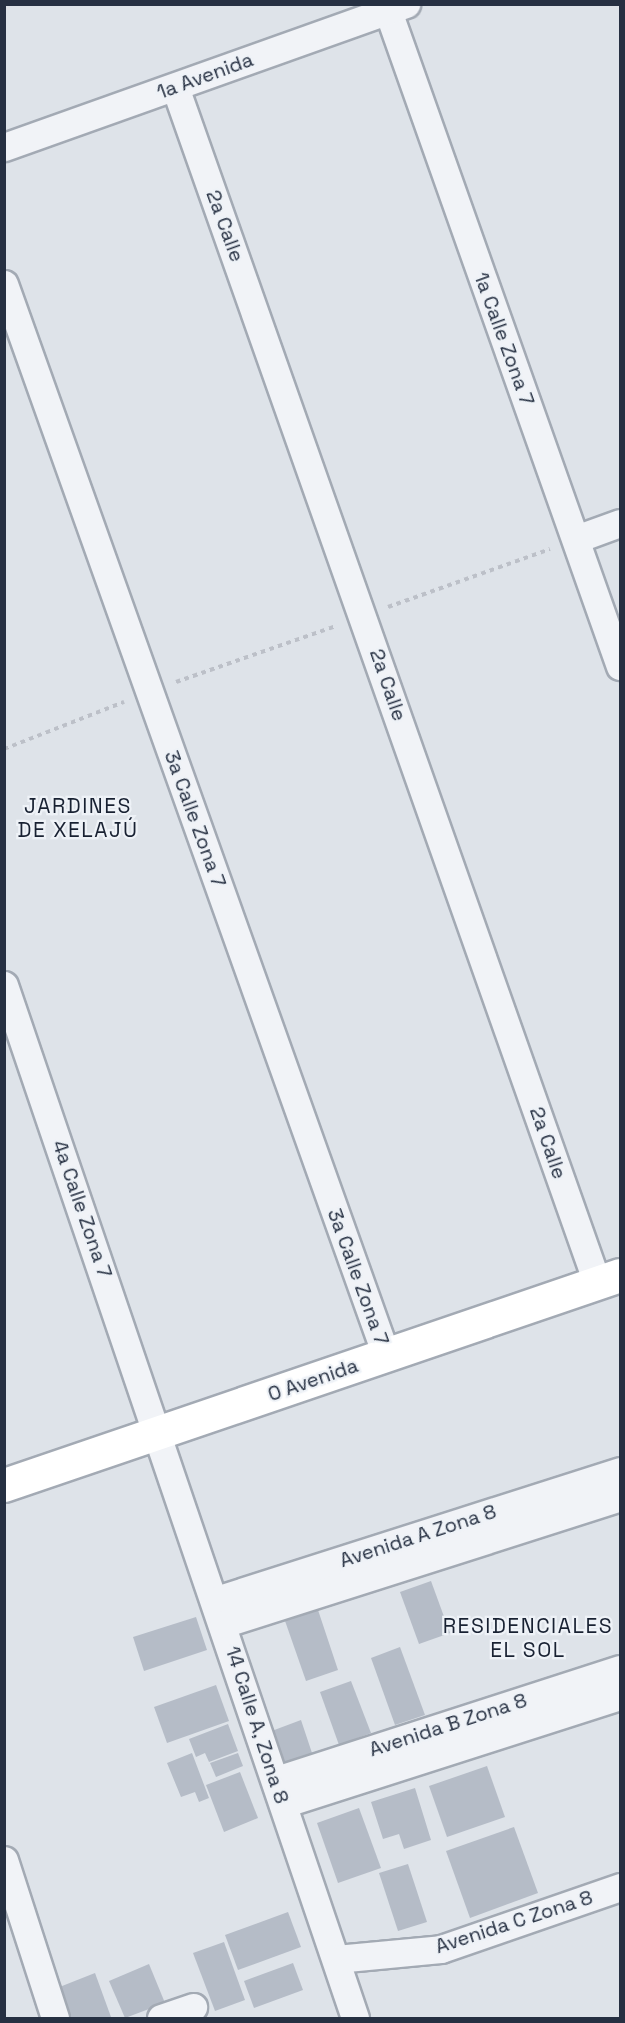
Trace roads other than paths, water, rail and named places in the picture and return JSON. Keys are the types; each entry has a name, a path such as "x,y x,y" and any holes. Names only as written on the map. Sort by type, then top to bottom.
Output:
{"street":[{"name":"1a Avenida","path":"4,147 397,8"},
{"name":"1a Calle Zona 7","path":"397,8 621,666"},
{"name":"2a Calle","path":"175,87 364,616 609,1279"},
{"name":"3a Calle Zona 7","path":"4,284 386,1355"},
{"path":"576,539 621,523"},
{"name":"4a Calle Zona 7","path":"4,985 159,1432"},
{"name":"0 Avenida","path":"4,1485 609,1279"},
{"name":"14 Calle A, Zona 8","path":"159,1432 355,2019"},
{"name":"Avenida A Zona 8","path":"219,1612 621,1471"},
{"name":"Avenida A Zona 8","path":"219,1612 621,1497"},
{"name":"Avenida B Zona 8","path":"280,1792 621,1669"},
{"name":"Avenida B Zona 8","path":"280,1792 621,1696"},
{"path":"4,1860 55,2019"},
{"name":"Avenida C Zona 8","path":"336,1959 441,1949 621,1887"},
{"path":"161,2019 193,2007"}],"district":[{"name":"JARDINES DE XELAJÚ","path":"78,818"},
{"name":"RESIDENCIALES EL SOL","path":"528,1638"}]}
